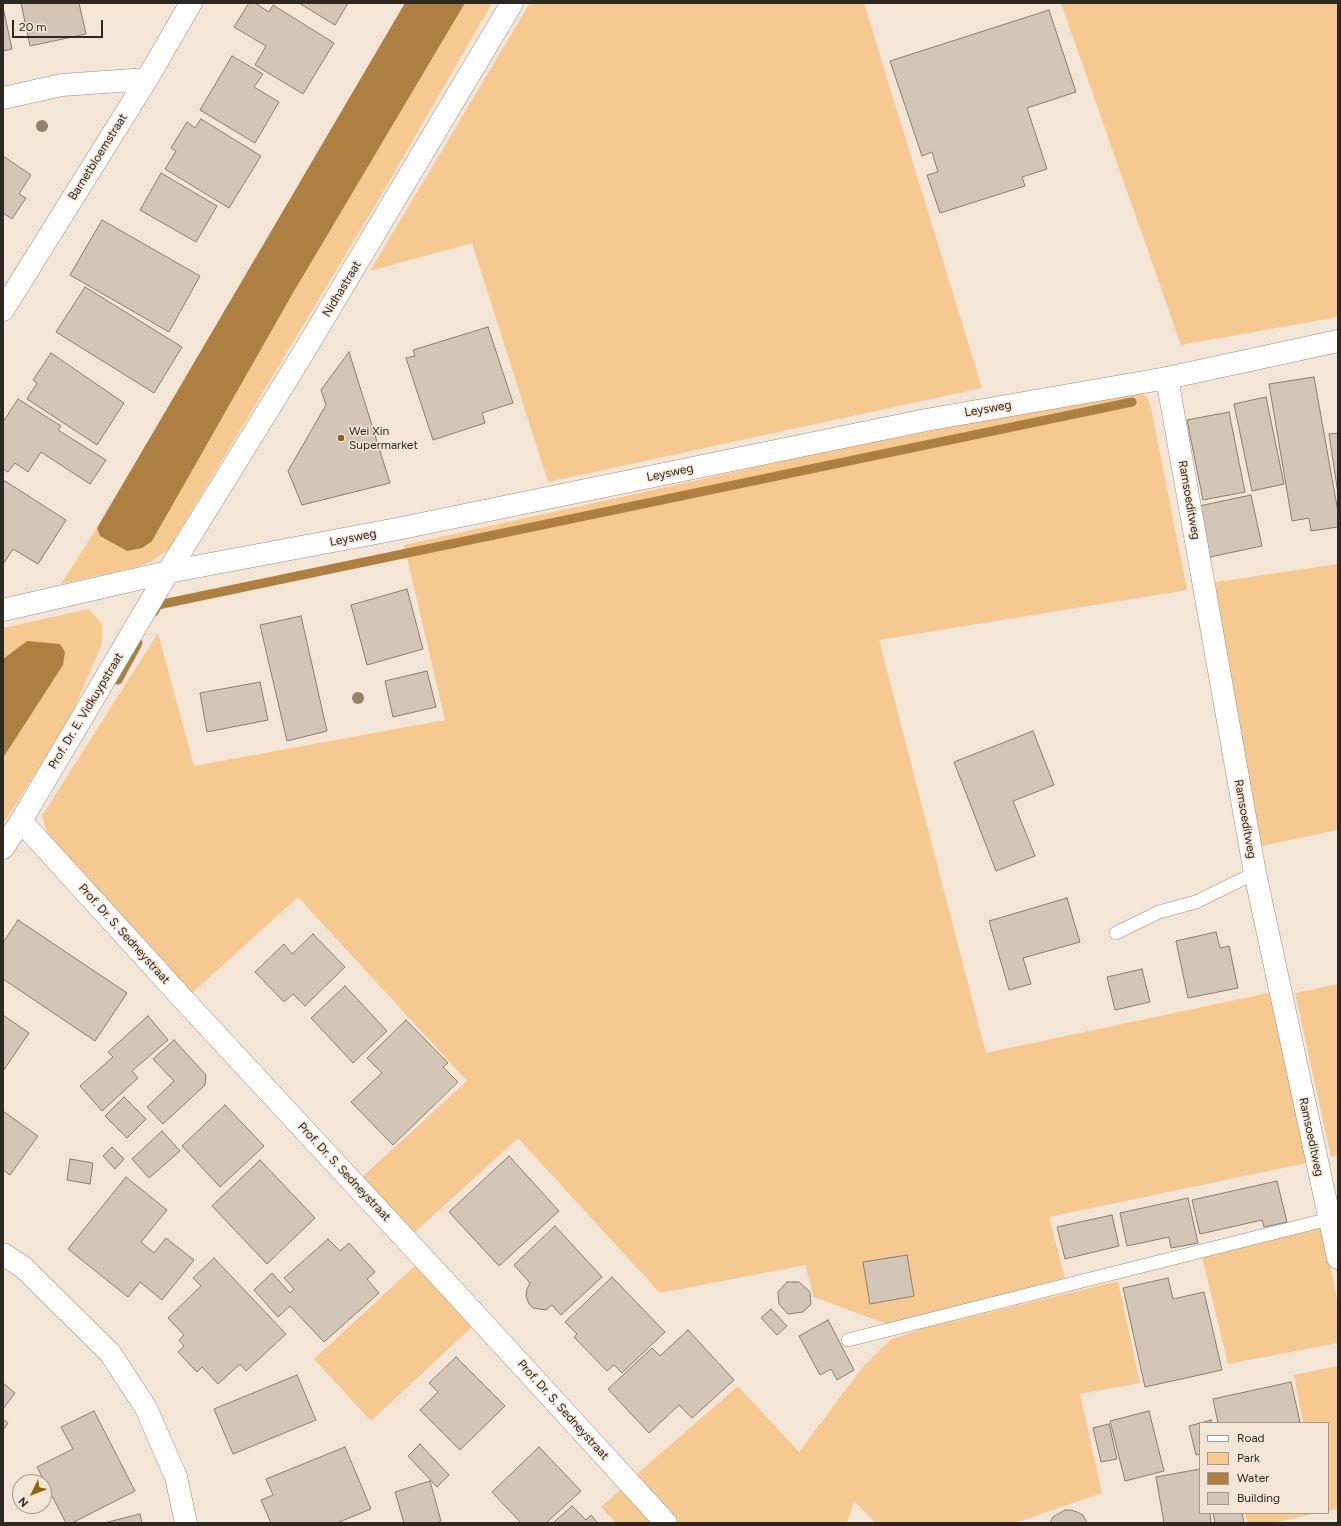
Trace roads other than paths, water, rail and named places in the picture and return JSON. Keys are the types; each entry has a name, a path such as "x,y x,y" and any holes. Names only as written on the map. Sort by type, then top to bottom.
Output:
{"street":[{"name":"Barnetbloemstraat","path":"3,310 147,79 192,3"},
{"name":"Nidhastraat","path":"168,572 302,355 512,3"},
{"path":"3,98 62,85 147,79"},
{"name":"Leysweg","path":"3,610 168,572 397,529 926,420 1167,378 1338,341"},
{"name":"Ramsoeditweg","path":"1167,378 1255,873 1338,1258"},
{"name":"Prof. Dr. E. Vidkuypstraat","path":"3,848 21,821 168,572"},
{"name":"Prof. Dr. S. Sedneystraat","path":"21,821 666,1523"},
{"path":"3,1254 23,1267 110,1353 146,1408 176,1477 186,1523"}],"lane":[{"path":"1116,933 1159,912 1196,902 1255,873"},
{"path":"848,1340 1329,1219"}],"water":[{"path":"405,3 465,3 293,293 152,541 142,548 127,551 100,536 97,528"},
{"path":"27,641 60,644 65,652 63,665 3,758 3,659"}],"waterway":[{"path":"154,612 158,605 1132,402"},
{"path":"118,680 138,643"}],"place":[{"name":"Wei Xin Supermarket","path":"341,438"}]}
